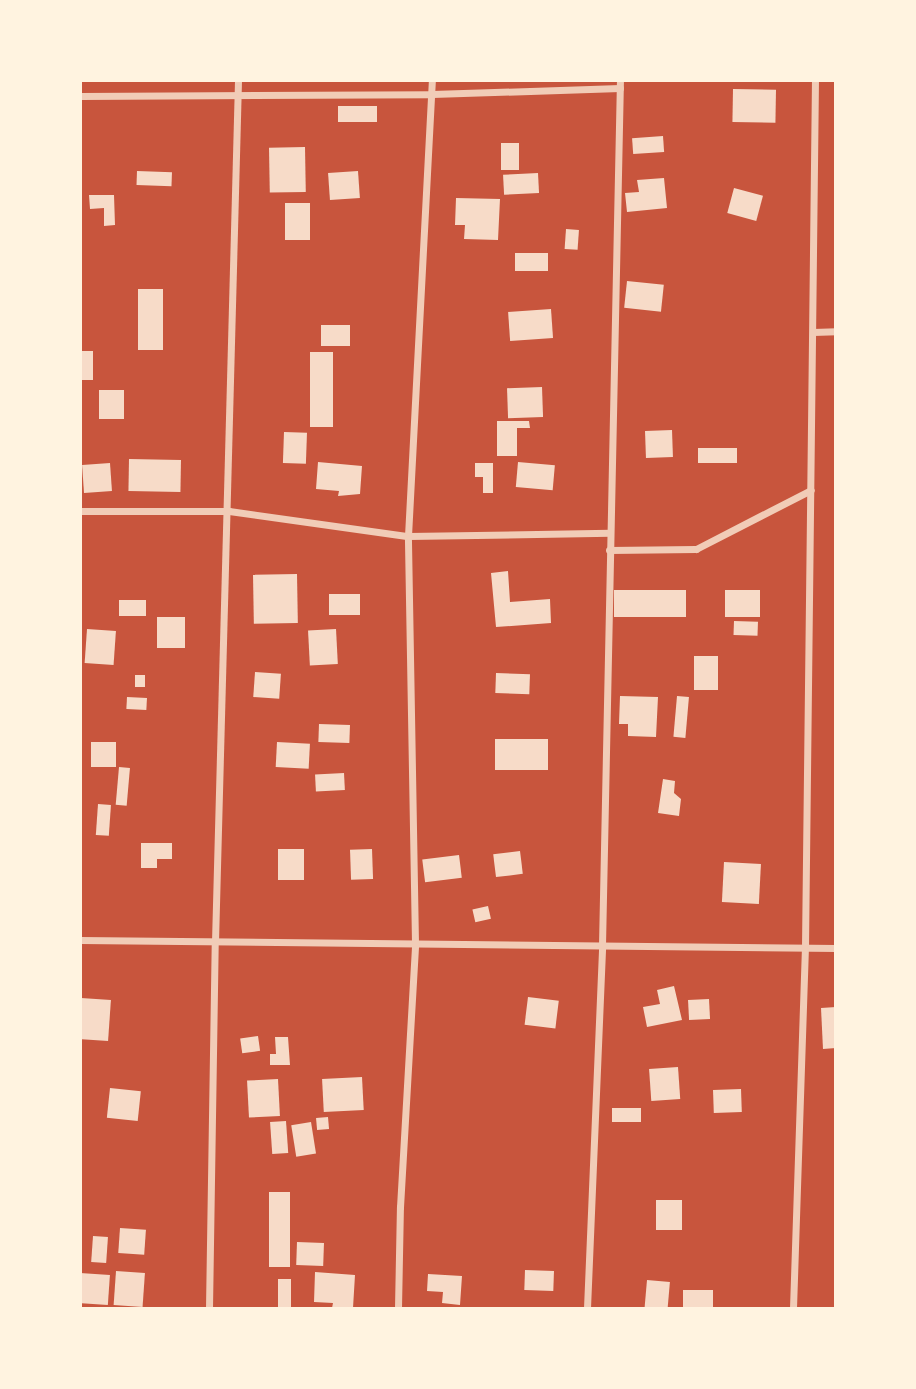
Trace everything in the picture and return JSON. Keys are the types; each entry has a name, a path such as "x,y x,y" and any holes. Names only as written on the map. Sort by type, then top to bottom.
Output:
{"street":[{"path":"209,1308 215,942 229,511 238,80"},
{"path":"398,1308 400,1208 415,943 408,536 432,80"},
{"path":"793,1308 805,947 816,80"},
{"path":"80,96 432,94 620,84 602,945 587,1308"},
{"path":"813,332 835,331"},
{"path":"609,550 696,549 811,490"},
{"path":"80,511 229,511 408,536 610,533"},
{"path":"80,940 835,948"}],"building":[{"path":"733,89 776,90 775,123 732,122"},
{"path":"338,106 377,106 377,122 338,122"},
{"path":"663,136 664,152 633,154 632,138"},
{"path":"501,143 519,143 519,170 501,170"},
{"path":"305,147 306,192 270,193 269,148"},
{"path":"137,171 172,172 171,186 137,185"},
{"path":"358,171 360,198 330,200 328,173"},
{"path":"538,173 539,193 504,195 503,175"},
{"path":"664,178 667,208 627,212 625,193 639,192 637,180"},
{"path":"734,188 763,196 756,221 727,213"},
{"path":"89,195 114,195 115,225 104,226 104,208 90,209"},
{"path":"456,198 500,199 498,240 464,239 465,225 455,225"},
{"path":"285,203 310,203 310,240 285,240"},
{"path":"566,229 579,230 578,250 565,249"},
{"path":"515,253 548,253 548,271 515,271"},
{"path":"627,281 664,285 661,312 624,308"},
{"path":"138,289 163,289 163,350 138,350"},
{"path":"551,309 553,338 510,341 508,312"},
{"path":"321,325 350,325 350,346 321,346"},
{"path":"80,351 93,351 93,380 80,380"},
{"path":"310,352 333,352 333,427 310,427"},
{"path":"542,387 543,417 508,418 507,388"},
{"path":"99,390 124,390 124,419 99,419"},
{"path":"497,421 529,421 530,428 517,428 517,456 497,456"},
{"path":"672,430 673,457 646,458 645,431"},
{"path":"284,432 307,433 306,464 283,463"},
{"path":"698,448 737,448 737,463 698,463"},
{"path":"129,459 181,460 180,492 128,491"},
{"path":"318,462 362,466 360,494 338,496 339,491 316,489"},
{"path":"518,462 555,465 553,490 516,487"},
{"path":"110,463 112,491 84,493 82,465"},
{"path":"475,463 493,463 493,493 483,493 483,477 475,477"},
{"path":"508,571 510,602 550,599 551,623 496,627 491,573"},
{"path":"297,574 298,623 254,624 253,575"},
{"path":"614,590 686,590 686,617 614,617"},
{"path":"725,590 760,590 760,617 725,617"},
{"path":"329,594 360,594 360,615 329,615"},
{"path":"119,600 146,600 146,616 119,616"},
{"path":"157,617 185,617 185,648 157,648"},
{"path":"734,621 758,622 757,636 734,635"},
{"path":"87,629 116,631 114,665 85,663"},
{"path":"336,629 338,664 310,665 308,630"},
{"path":"694,656 718,656 718,690 694,690"},
{"path":"255,672 281,674 279,699 253,697"},
{"path":"496,673 530,674 529,694 495,693"},
{"path":"135,675 145,675 145,687 135,687"},
{"path":"620,696 658,697 656,737 628,736 628,724 619,724"},
{"path":"677,696 689,697 685,738 673,737"},
{"path":"127,697 147,698 146,710 126,709"},
{"path":"319,724 350,725 349,743 318,742"},
{"path":"495,739 548,739 548,770 495,770"},
{"path":"91,742 116,742 116,767 91,767"},
{"path":"277,742 310,744 309,769 276,767"},
{"path":"119,767 130,768 127,806 116,805"},
{"path":"344,773 345,790 316,791 315,775"},
{"path":"663,779 675,781 674,793 681,799 679,816 658,813"},
{"path":"98,804 111,805 109,836 96,835"},
{"path":"141,843 172,843 172,859 157,859 157,868 141,868"},
{"path":"278,849 304,849 304,880 278,880"},
{"path":"372,849 373,879 351,880 350,850"},
{"path":"520,851 523,874 496,877 493,854"},
{"path":"459,855 462,878 425,882 422,860"},
{"path":"724,862 761,864 759,904 722,902"},
{"path":"488,906 491,919 475,922 472,910"},
{"path":"674,986 682,1020 647,1027 643,1007 660,1004 657,990"},
{"path":"528,997 559,1001 555,1029 525,1025"},
{"path":"81,998 111,1000 108,1041 80,1039"},
{"path":"709,999 710,1019 689,1020 688,1000"},
{"path":"836,1007 836,1048 823,1049 821,1008"},
{"path":"258,1036 260,1051 242,1053 240,1039"},
{"path":"275,1037 288,1037 290,1065 270,1065 270,1054 276,1054"},
{"path":"678,1067 680,1099 651,1101 649,1069"},
{"path":"362,1077 364,1110 324,1112 322,1079"},
{"path":"278,1079 280,1116 249,1118 247,1081"},
{"path":"110,1088 141,1091 138,1121 107,1118"},
{"path":"741,1089 742,1112 714,1113 713,1090"},
{"path":"612,1108 641,1108 641,1122 612,1122"},
{"path":"328,1117 329,1129 317,1130 316,1118"},
{"path":"286,1121 288,1153 272,1154 270,1122"},
{"path":"311,1122 316,1154 296,1157 291,1125"},
{"path":"269,1192 290,1192 290,1267 269,1267"},
{"path":"656,1200 682,1200 682,1230 656,1230"},
{"path":"120,1228 146,1230 144,1255 118,1253"},
{"path":"93,1236 108,1237 106,1263 91,1262"},
{"path":"297,1242 324,1243 323,1266 296,1265"},
{"path":"525,1270 554,1271 553,1291 524,1290"},
{"path":"116,1271 145,1273 143,1307 114,1305"},
{"path":"315,1272 355,1275 353,1308 332,1308 333,1303 314,1302"},
{"path":"80,1273 110,1275 108,1305 80,1303"},
{"path":"428,1274 462,1276 460,1305 442,1303 443,1292 427,1291"},
{"path":"278,1279 291,1279 291,1307 278,1307"},
{"path":"647,1280 670,1282 668,1308 645,1308"},
{"path":"683,1290 713,1290 713,1308 683,1308"}]}
